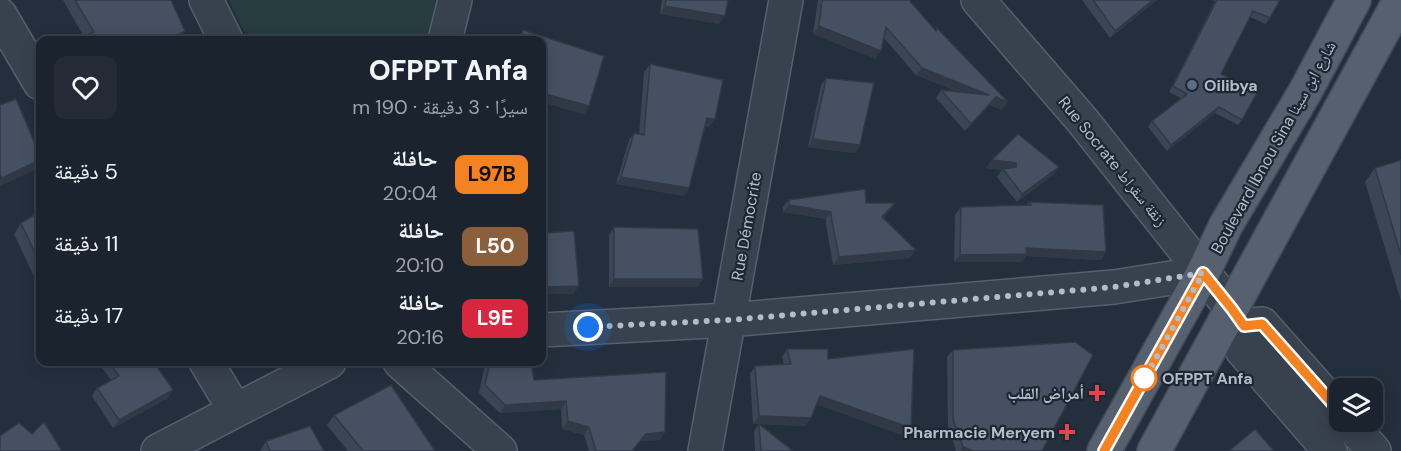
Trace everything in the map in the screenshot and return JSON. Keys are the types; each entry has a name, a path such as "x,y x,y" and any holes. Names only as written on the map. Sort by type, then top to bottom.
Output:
{"main road":[{"name":"Boulevard Ibnou Sina شارع ابن سينا","path":"1104,451 1203,273 1226,225 1305,92 1354,0"},
{"path":"1154,451 1238,318 1400,0"}],"street":[{"path":"206,0 224,36"},
{"path":"446,36 455,0"},
{"name":"Rue Démocrite","path":"705,451 786,0"},
{"name":"Rue Socrate زنقة سقراط","path":"978,0 1082,120 1238,318"},
{"path":"0,15 36,76"},
{"path":"546,330 729,320 1114,287 1203,273"},
{"path":"1329,400 1262,324 1238,318 1242,350 1330,451"},
{"path":"208,366 235,410"},
{"path":"158,451 321,366"},
{"path":"404,366 500,451"},
{"path":"1357,432 1374,451"}],"green space":[{"path":"229,0 436,0 428,36 246,36"}],"building":[{"path":"75,0 171,0 185,31 176,36 86,36 94,32"},
{"path":"666,0 728,0 725,16 665,6"},
{"path":"822,0 909,0 936,31 937,28 1008,102 996,97 971,124 941,90 989,95 922,68 886,27 881,51 819,26"},
{"path":"1093,0 1153,0 1115,31"},
{"path":"1217,0 1280,0 1270,18 1253,11 1221,74 1257,93 1242,120 1219,107 1171,145 1152,121 1187,94 1173,86"},
{"path":"523,30 542,36 521,36"},
{"path":"546,37 604,56 589,106 546,94"},
{"path":"650,64 723,80 715,119 707,118 689,188 621,177 634,133 644,135"},
{"path":"826,78 874,83 860,145 813,139"},
{"path":"16,99 36,146 36,162 2,178 0,175 0,105"},
{"path":"1018,134 1059,167 1022,194 1003,169 1016,167 1016,163 992,160"},
{"path":"1401,160 1401,255 1375,168"},
{"path":"865,189 866,203 895,203 882,217 916,250 839,257 831,212 789,205 789,200"},
{"path":"1029,202 1103,205 1106,252 1026,248 1027,254 960,255 961,207 1031,205"},
{"path":"36,214 36,255 21,223"},
{"path":"614,227 698,229 703,279 614,279"},
{"path":"574,231 579,286 546,287 546,233"},
{"path":"1075,342 1093,355 1042,451 974,451 963,447 953,419 953,350"},
{"path":"787,349 828,349 828,359 914,349 911,428 820,396 811,418 759,416 755,366 791,364"},
{"path":"112,366 157,366 173,390 119,420 97,388 119,376"},
{"path":"489,366 532,366 534,380 666,372 665,432 646,434 632,451 596,451 589,427 568,421 566,401 505,405 485,385"},
{"path":"391,385 435,451 363,451 334,415"},
{"path":"44,422 62,451 0,451 0,436 19,423 32,434"},
{"path":"759,424 793,451 761,451"},
{"path":"310,426 324,451 270,451 266,441"},
{"path":"1255,429 1274,451 1229,451"}],"bus line":[{"name":"L97B","path":"1104,451 1203,273 1244,326 1262,324 1329,400"}],"place":[{"name":"Oilibya","path":"1192,85"},
{"name":"OFPPT Anfa","path":"1144,378"},
{"name":"أمراض القلب","path":"1097,393"},
{"name":"Pharmacie Meryem","path":"1067,432"}],"route":[{"path":"588,327 729,320 1114,287 1203,273 1139,389 1144,378"}]}
